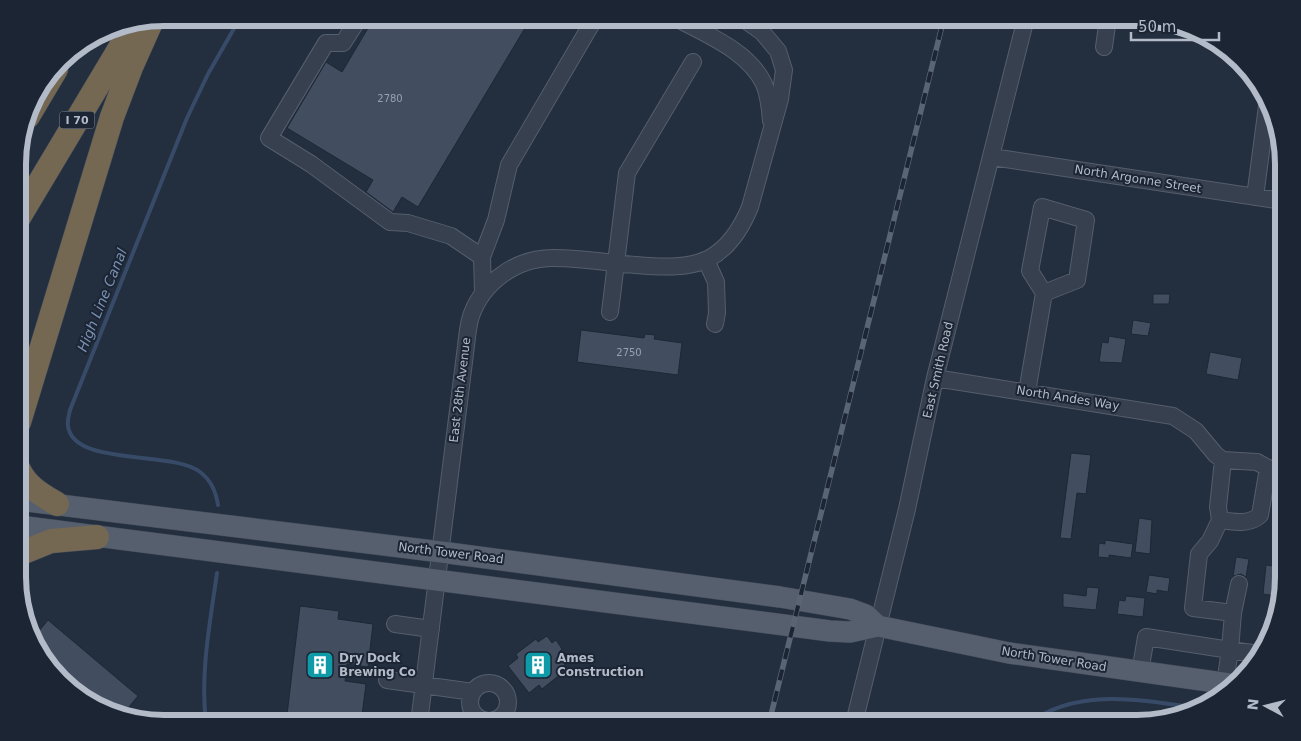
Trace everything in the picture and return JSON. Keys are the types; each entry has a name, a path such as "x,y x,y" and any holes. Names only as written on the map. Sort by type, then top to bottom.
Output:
{"highway":[{"path":"26,399 112,117 149,27"},
{"name":"I 70","path":"26,205 131,31"},
{"path":"26,482 57,504"},
{"path":"26,551 51,541 97,537"}],"main road":[{"name":"North Tower Road","path":"26,501 441,552 834,605 866,615 878,626"},
{"name":"North Tower Road","path":"26,527 837,631 850,632 878,626 1009,652 1224,683"}],"street":[{"path":"354,26 343,43 326,43 269,138 311,164 390,222 408,224 451,236 482,257"},
{"path":"483,293 482,257 496,220 509,165 590,26"},
{"path":"690,26 740,54 753,67 763,83 769,101 771,128"},
{"path":"715,324 717,313 716,282 706,260 729,244 745,220 759,178 780,100 784,70 778,51 762,32 753,26"},
{"name":"East Smith Road","path":"856,714 907,509 935,378 1024,26"},
{"path":"1104,47 1107,26"},
{"path":"610,312 627,173 693,62"},
{"path":"1255,197 1266,116"},
{"name":"North Argonne Street","path":"992,157 1274,200"},
{"path":"1027,392 1044,293 1030,272 1042,207 1086,220 1077,280 1044,293"},
{"name":"East 28th Avenue","path":"420,715 468,329 471,316 483,293 503,274 525,263 552,258 668,267 688,265 706,260"},
{"name":"North Andes Way","path":"935,378 1173,416 1196,431 1216,455 1223,460"},
{"path":"1220,520 1234,522 1255,520 1260,515 1268,468 1257,462 1223,460 1218,508 1220,520 1210,541 1200,554 1193,608 1233,613"},
{"path":"1228,679 1233,613 1240,584"},
{"path":"395,624 431,629"},
{"path":"1140,672 1146,637 1251,653"},
{"path":"388,680 473,692"}],"building":[{"path":"369,26 526,26 418,207 402,197 393,212 366,192 373,180 287,128 326,62 342,72"},
{"path":"1153,294 1170,294 1169,304 1153,304"},
{"path":"1133,320 1151,323 1148,336 1131,334"},
{"path":"581,330 644,338 645,334 655,335 654,339 682,343 678,375 577,362"},
{"path":"1109,336 1126,339 1122,363 1099,362 1102,342 1108,343"},
{"path":"1210,352 1242,358 1238,380 1206,374"},
{"path":"1071,453 1091,455 1086,494 1077,493 1071,539 1060,538"},
{"path":"1139,518 1152,520 1150,554 1135,552"},
{"path":"1105,540 1133,544 1131,558 1109,555 1109,558 1098,557 1099,543 1105,544"},
{"path":"1236,557 1249,559 1246,577 1241,574 1233,576"},
{"path":"1266,565 1274,566 1273,595 1263,594"},
{"path":"1149,575 1170,578 1168,592 1157,590 1157,594 1146,592"},
{"path":"1087,587 1099,588 1096,610 1063,607 1063,593 1086,596"},
{"path":"1126,596 1145,598 1143,617 1117,614 1119,600 1125,601"},
{"name":"Dry Dock Brewing Co","path":"300,606 339,611 338,619 373,624 368,667 347,664 345,681 366,684 362,715 287,715"},
{"path":"48,620 138,696 127,710 95,696 73,681 60,668 49,654 38,632"},
{"name":"Ames Construction","path":"547,636 552,643 556,640 562,649 559,652 567,663 559,669 562,673 542,689 539,685 529,693 508,666 518,658 516,654 536,639 538,642"}],"waterway":[{"name":"High Line Canal","path":"218,505 212,487 200,472 187,465 169,461 105,453 87,447 74,439 68,422 70,410 187,118 208,74 235,26"},
{"name":"High Line Canal","path":"205,715 205,667 217,573"},
{"name":"High Line Canal","path":"1044,714 1068,704 1089,700 1132,700 1184,706"}],"railway":[{"path":"771,714 942,26"}],"place":[{"name":"Dry Dock Brewing Co","path":"320,665"},
{"name":"Ames Construction","path":"538,665"}]}
